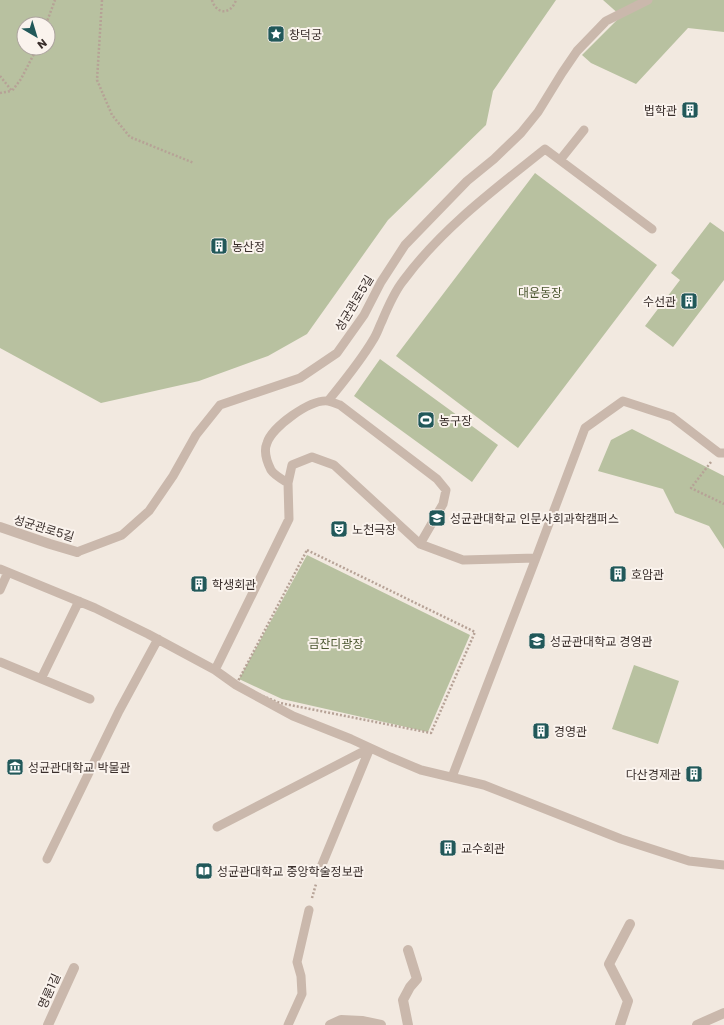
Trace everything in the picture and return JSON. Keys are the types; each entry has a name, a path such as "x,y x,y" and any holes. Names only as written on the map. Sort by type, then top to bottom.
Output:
{"street":[{"name":"성균관로5길","path":"0,528 77,552"},
{"path":"620,1025 628,1001 609,964 630,924"},
{"path":"408,950 417,979 410,987 404,1000 408,1025"},
{"name":"명륜1길","path":"48,1025 74,968"},
{"path":"698,1025 724,1013"},
{"path":"330,1025 341,1020 362,1020 380,1025"}],"lane":[{"name":"성균관로5길","path":"77,552 122,535 149,511 174,476 196,435 220,405 300,378 337,353 364,315 381,282 405,245 467,181 494,159 521,133 538,112 562,72 577,51 606,21 648,0"},
{"path":"560,160 584,130"},
{"path":"328,401 358,363 374,339 402,282 427,251 453,225 484,198 545,150 652,229"},
{"path":"452,777 585,428 623,400 672,417 721,453"},
{"path":"288,483 272,472 265,456 266,443 274,432 295,413 311,404 328,401 340,405 437,479 446,490 443,504 420,544"},
{"path":"215,670 289,519 288,483 292,465 312,457 334,465 420,544 463,560 536,558"},
{"path":"0,590 4,570 95,608 158,639 215,670 236,685 293,716 422,770 484,785 621,839 689,861 724,865"},
{"path":"41,679 79,601"},
{"path":"47,859 119,711 158,639"},
{"path":"0,662 90,699"},
{"path":"217,827 370,748"},
{"path":"319,872 370,748"},
{"path":"288,1025 302,994 301,976 297,962 309,910"}],"path":[{"path":"49,16 55,0"},
{"path":"102,0 97,80 112,115 130,137 194,163"},
{"path":"212,0 218,10 222,11 232,8 236,0"},
{"path":"12,91 33,56"},
{"path":"0,76 12,91"},
{"path":"0,92 12,91"},
{"path":"721,453 691,488 724,504"},
{"path":"307,550 475,632 430,733 280,703 236,685 307,550"},
{"path":"309,910 319,872"}],"green space":[{"path":"0,0 556,0 493,91 486,125 388,220 307,334 268,356 199,381 101,403 0,348"},
{"path":"603,0 724,0 724,32 688,28 636,84 591,63 582,55 621,16"},
{"name":"대운동장","path":"535,173 657,265 518,448 396,356"},
{"path":"710,222 724,232 724,280 673,347 645,326 680,280 671,273"},
{"name":"농구장","path":"380,359 498,445 472,482 354,396"},
{"path":"632,429 724,476 724,549 709,526 675,513 663,489 598,471 611,440"},
{"name":"금잔디광장","path":"307,555 470,635 428,732 282,699 239,679"},
{"path":"634,665 679,681 658,744 612,729"}],"place":[{"name":"창덕궁","path":"276,34"},
{"name":"법학관","path":"690,110"},
{"name":"농산정","path":"219,246"},
{"name":"수선관","path":"689,301"},
{"name":"농구장","path":"426,420"},
{"name":"성균관대학교 인문사회과학캠퍼스","path":"437,518"},
{"name":"노천극장","path":"339,529"},
{"name":"호암관","path":"618,574"},
{"name":"학생회관","path":"199,584"},
{"name":"성균관대학교 경영관","path":"537,641"},
{"name":"경영관","path":"541,731"},
{"name":"성균관대학교 박물관","path":"15,767"},
{"name":"다산경제관","path":"694,774"},
{"name":"교수회관","path":"448,848"},
{"name":"성균관대학교 중앙학술정보관","path":"204,871"}]}
